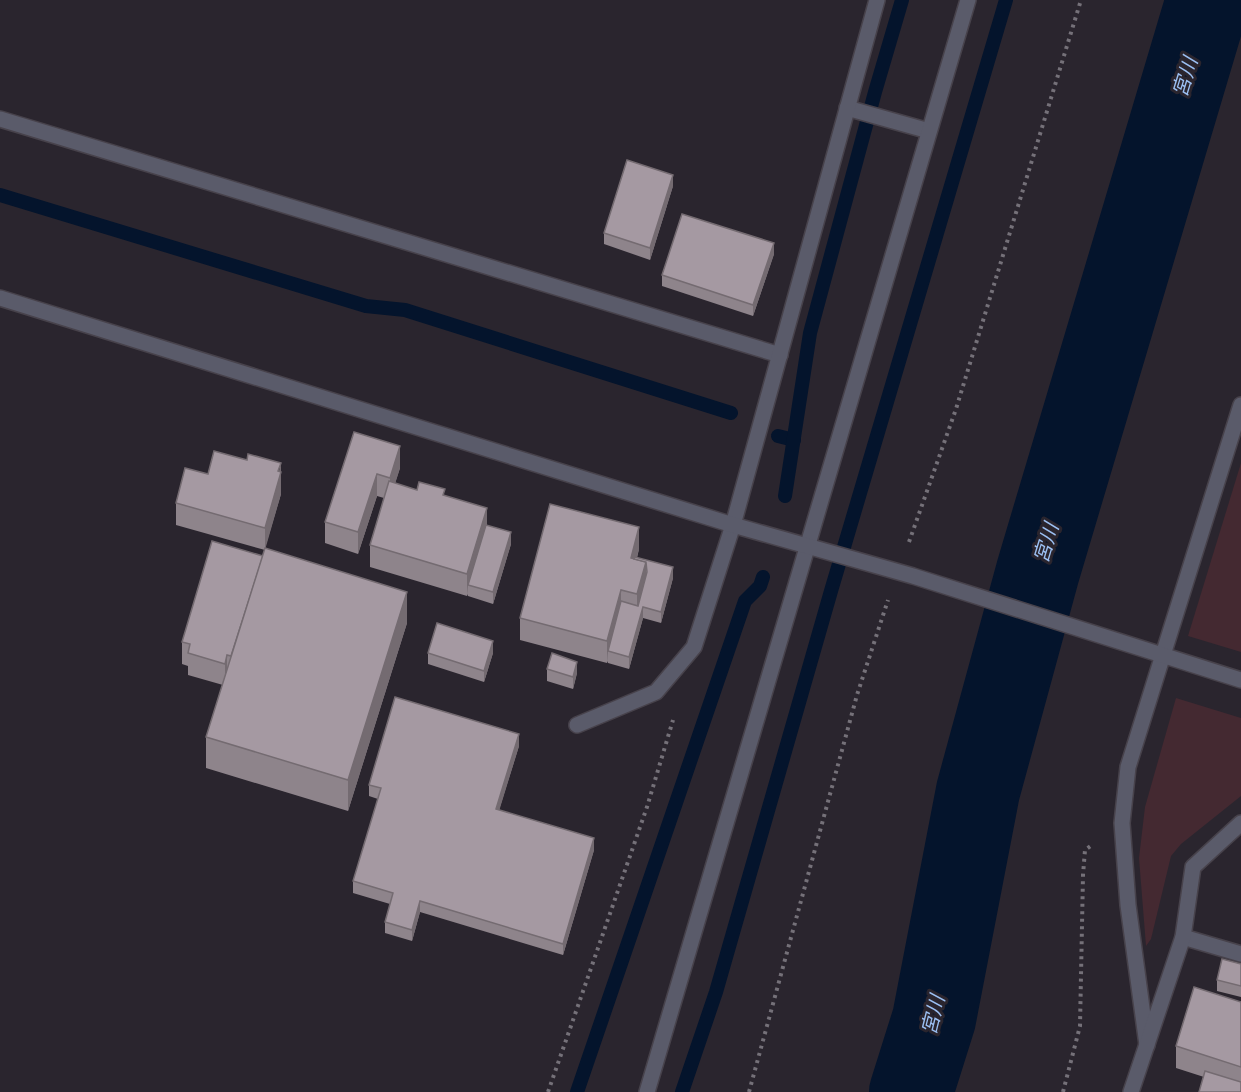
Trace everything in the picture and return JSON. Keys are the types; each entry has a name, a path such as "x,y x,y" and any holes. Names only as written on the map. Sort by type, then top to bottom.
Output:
{"street":[{"path":"577,725 656,692 694,647 733,525 780,355 854,110 877,0"},
{"path":"647,1092 968,0"},
{"path":"854,110 929,131"},
{"path":"0,118 780,355"},
{"path":"0,298 733,525 905,574 1241,680"},
{"path":"1147,1045 1128,905 1122,823 1128,767 1241,405"},
{"path":"1131,1092 1183,937 1192,867 1241,823"},
{"path":"1183,937 1241,954"}],"path":[{"path":"749,1092 857,695 905,574 1081,0"},
{"path":"548,1092 644,819 674,716"},
{"path":"1063,1092 1080,1026 1085,850 1122,823"}],"shaded area":[{"path":"1241,463 1241,652 1188,636"},
{"path":"1176,698 1241,718 1241,796 1181,844 1171,856 1151,939 1146,946 1139,858 1145,807"}],"building":[{"path":"627,160 673,175 650,248 604,233"},
{"path":"682,214 774,243 753,305 662,275"},
{"path":"354,432 400,446 390,478 377,474 358,532 325,522"},
{"path":"214,451 247,460 248,454 281,463 278,471 281,472 265,528 176,503 185,468 208,474"},
{"path":"389,481 417,490 419,482 445,489 443,495 487,508 467,574 370,545"},
{"path":"550,504 639,527 631,558 646,562 637,594 621,590 607,641 520,618"},
{"path":"486,525 511,532 493,592 468,585"},
{"path":"212,541 263,556 231,656 227,655 225,664 188,653 190,644 182,642"},
{"path":"265,548 407,592 348,780 206,737"},
{"path":"635,557 673,567 661,612 643,607 629,657 608,651 621,601 638,606 647,572 646,562 634,559"},
{"path":"437,623 493,641 484,671 428,653"},
{"path":"552,653 577,662 573,677 547,669"},
{"path":"395,697 519,734 496,809 594,838 563,944 420,901 412,930 385,922 393,893 353,881 381,788 369,785"},
{"path":"1222,959 1241,964 1241,986 1217,980"},
{"path":"1194,987 1241,1002 1241,1067 1176,1046"},
{"path":"1205,1071 1241,1082 1241,1092 1199,1092"}],"waterway":[{"path":"785,496 810,333 902,0"},
{"path":"682,1092 716,992 831,591 1006,0"},
{"name":"宮川","path":"911,1092 934,1019 978,791 1038,571 1208,0"},
{"path":"0,195 366,306 405,310 731,413"},
{"path":"778,436 794,440"},
{"path":"577,1092 745,601 760,586 763,577"}]}
